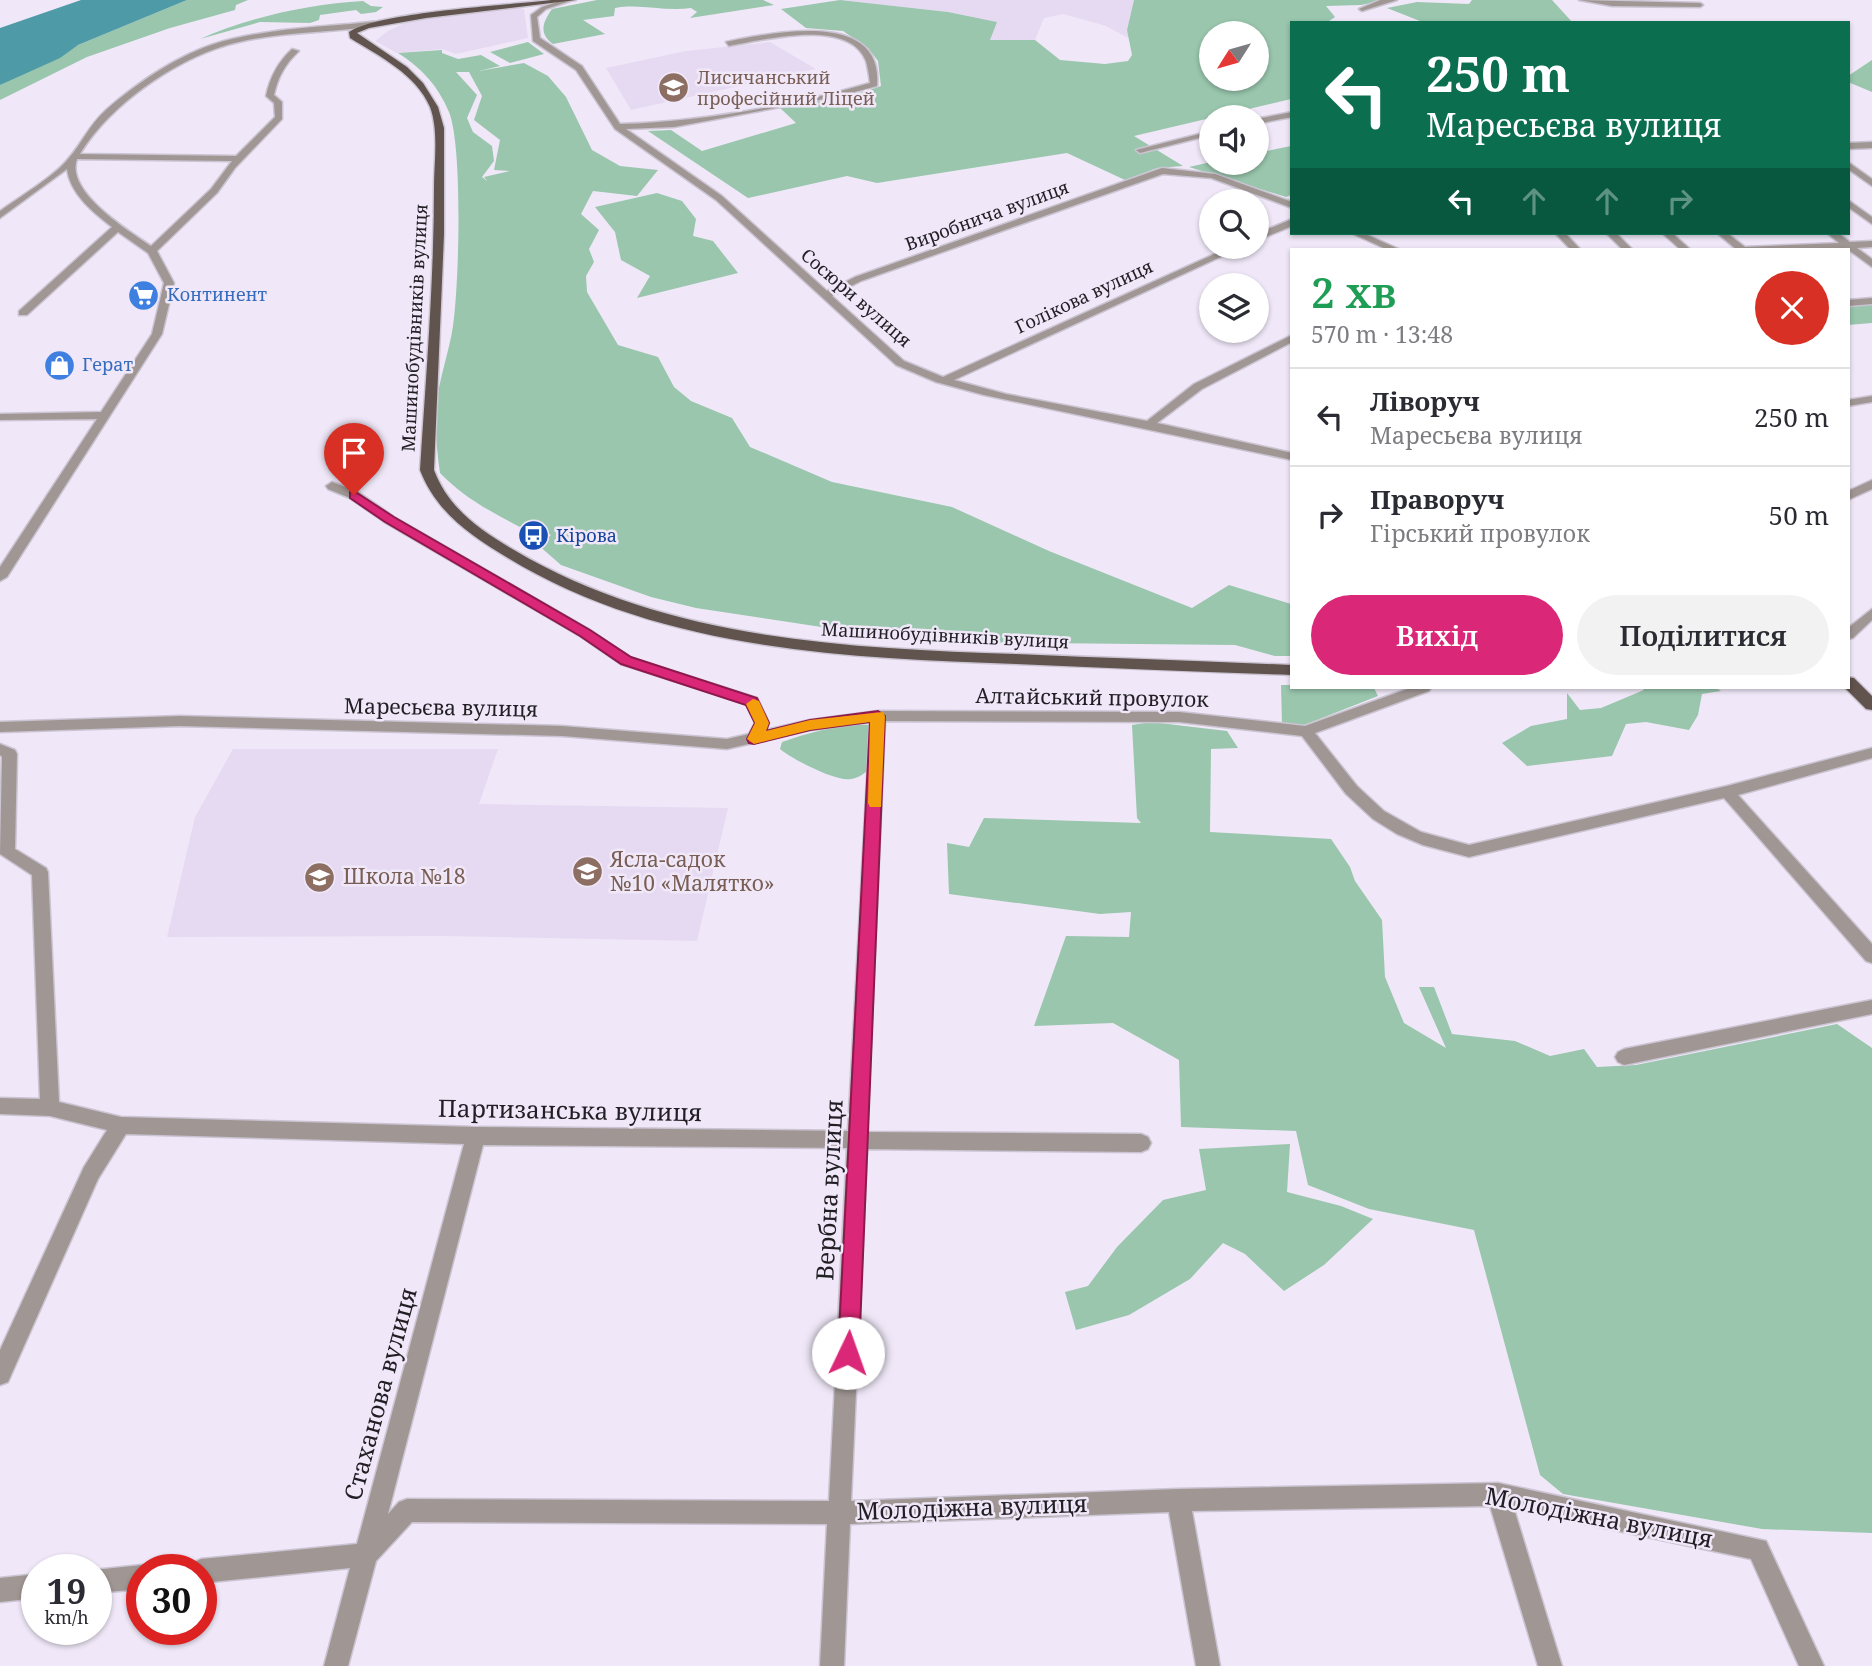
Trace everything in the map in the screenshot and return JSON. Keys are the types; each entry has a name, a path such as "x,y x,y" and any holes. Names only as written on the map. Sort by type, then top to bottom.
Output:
{"main road":[{"name":"Машинобудівників вулиця","path":"571,0 532,10 380,23 353,32 353,36 404,69 420,85 434,107 439,128 439,234 427,470 439,498 477,532 530,566 600,599 651,615 811,647 877,654 1290,670"},
{"path":"1850,684 1872,705"}],"street":[{"path":"1362,9 1394,0"},
{"path":"1582,0 1612,4 1700,5"},
{"name":"Сосюри вулиця","path":"532,10 536,39 579,68 589,79 618,127 719,198 900,363 999,395 1290,457"},
{"path":"0,215 73,159 88,134 137,89 212,47 241,39 380,23"},
{"path":"618,127 674,125 839,94 874,84 866,57 859,47 836,33 806,32 729,44"},
{"path":"152,251 214,191 238,159 279,117 278,102 271,96 272,88 282,63 295,51"},
{"path":"1269,119 1290,114"},
{"path":"1140,150 1199,136"},
{"path":"1850,146 1871,146"},
{"path":"73,159 238,159"},
{"path":"0,577 157,334 169,282 152,251 118,227 79,190 71,174 73,159"},
{"path":"1850,166 1872,183"},
{"name":"Виробнича вулиця","path":"824,296 858,279 1162,171 1181,170 1261,192 1290,203"},
{"path":"1850,204 1872,220"},
{"path":"1269,232 1290,223"},
{"path":"23,313 118,227"},
{"path":"1361,235 1391,248"},
{"path":"1562,235 1574,248"},
{"path":"1613,235 1626,248"},
{"path":"1669,235 1684,248"},
{"path":"1725,235 1741,248"},
{"path":"1835,235 1872,264"},
{"path":"1785,240 1795,248"},
{"path":"1809,248 1872,244"},
{"name":"Голікова вулиця","path":"946,380 1211,259"},
{"path":"1850,292 1867,302"},
{"path":"1149,425 1173,404 1215,375 1290,339"},
{"path":"1850,403 1872,399"},
{"path":"0,417 103,415"},
{"path":"1850,495 1872,484"},
{"path":"332,486 354,495 390,520 565,621 626,661 752,701 762,723 754,739"},
{"path":"1850,633 1872,613"},
{"path":"1421,689 1306,731 1366,806 1413,836 1441,847 1469,851 1727,792 1872,753"},
{"name":"Маресьєва вулиця","path":"0,727 180,721 562,731 727,744 810,725 878,716"},
{"name":"Алтайський провулок","path":"878,716 1179,717 1306,731"},
{"name":"Вербна вулиця","path":"832,1666 878,716"},
{"path":"0,750 10,754 5,816 7,852 40,872 50,1108"},
{"path":"1727,792 1872,956"},
{"path":"1624,1058 1872,1007"},
{"name":"Партизанська вулиця","path":"0,1106 50,1108 121,1125 476,1136 1141,1143"},
{"path":"0,1374 91,1173 121,1125"},
{"name":"Стаханова вулиця","path":"336,1666 476,1136"},
{"path":"1498,1494 1550,1666"},
{"name":"Молодіжна вулиця","path":"365,1555 407,1510 840,1513 1178,1500 1498,1494 1758,1549 1812,1666"},
{"path":"1178,1500 1208,1666"},
{"path":"217,1569 365,1555"},
{"path":"0,1590 21,1588"}],"shaded area":[{"path":"840,0 1134,0 1127,30 1130,39 1106,26 1063,14 1044,18 1035,40 989,40 996,22 948,12"},
{"path":"515,7 524,9 528,38 456,54 442,49 397,53 375,41 410,20"},
{"name":"Лисичанський професійний Ліцей","path":"770,42 816,69 631,110 606,68 686,51"},
{"name":"Школа №18","path":"233,749 498,749 479,804 728,808 697,941 443,936 167,937 195,817"}],"green space":[{"path":"187,0 248,0 236,5 235,10 170,28 87,57 0,100 0,85 78,45"},
{"path":"597,0 763,0 774,5 690,18 697,12 691,8 615,8 614,16 583,20 605,34 553,44 548,40 544,27 552,9"},
{"path":"840,0 948,12 997,22 990,40 1035,40 1060,60 1105,64 1128,61 1132,55 1127,30 1134,0 1384,0 1361,5 1326,6 1335,17 1329,21 1290,21 1290,99 1266,105 1199,105 1199,121 1134,136 1183,166 1157,168 1125,180 1067,153 877,183 847,176 748,198 648,131 671,130 702,151 796,123 779,107 864,92 881,86 878,61 868,48 843,31 806,28 781,9"},
{"path":"1472,0 1552,0 1571,21 1420,21 1387,8 1417,2 1469,4"},
{"path":"363,1 371,6 383,7 376,12 361,14 356,10 320,15 319,20 310,23 260,22 200,39 239,24 280,13"},
{"path":"528,42 544,54 510,63 490,52"},
{"path":"442,50 442,53 458,59 481,55 500,66 479,71 524,63 548,76 566,97 592,150 620,166 658,170 637,196 593,191 581,214 599,230 589,249 594,262 586,276 587,292 618,345 658,357 674,387 691,401 732,418 750,447 832,482 952,507 1049,551 1192,608 1229,585 1290,604 1290,656 1275,656 1235,645 948,642 828,628 696,608 651,597 561,565 537,544 551,535 532,524 526,530 492,512 460,491 440,473 436,409 455,307 458,185 449,112 440,94 415,65 398,53","holes":["456,72 469,72 482,96 474,120 500,140 494,170 510,171 484,177 487,181 482,177 494,161 492,146 473,132 467,118 477,95"]},
{"path":"1872,60 1872,92 1850,83 1850,75"},
{"path":"1290,146 1290,195 1286,197 1269,192 1269,189 1260,189 1215,175 1269,175 1269,151"},
{"path":"657,193 682,201 696,219 693,236 713,241 738,273 637,298 650,276 621,260 615,232 595,207"},
{"path":"1872,297 1872,323 1850,325 1850,299"},
{"path":"1281,685 1290,685 1290,689 1374,689 1378,696 1299,727 1282,726"},
{"path":"1644,690 1721,691 1702,694 1698,715 1689,730 1646,722 1626,724 1612,756 1527,766 1502,743 1531,726 1567,719 1567,693 1580,710 1601,708"},
{"path":"1151,722 1227,731 1238,748 1211,749 1210,832 1331,839 1382,920 1385,977 1404,1023 1446,1048 1419,987 1434,987 1452,1034 1515,1041 1550,1056 1584,1049 1597,1067 1636,1065 1837,1024 1872,1048 1872,1533 1762,1529 1563,1494 1540,1475 1474,1230 1369,1209 1308,1185 1296,1131 1181,1127 1179,1060 1113,1023 1034,1026 1066,936 1129,937 1131,912 1100,914 949,894 947,843 969,847 984,818 1141,823 1137,818 1132,725"},
{"path":"870,725 870,768 854,778 835,777 804,764 780,749 782,742 814,732 837,727"},
{"path":"1290,1144 1287,1192 1341,1206 1373,1219 1324,1265 1284,1291 1245,1254 1223,1243 1190,1279 1129,1315 1076,1330 1065,1292 1088,1286 1117,1247 1163,1200 1206,1190 1199,1149"}],"water":[{"path":"81,0 187,0 78,45 60,58 0,85 0,28"}],"slow traffic":[{"path":"753,704 762,723 754,739 810,725 878,716 875,803"}],"place":[{"name":"Лисичанський професійний Ліцей","path":"674,88"},
{"name":"Континент","path":"144,295"},
{"name":"Герат","path":"59,365"},
{"name":"Кірова","path":"533,536"},
{"name":"Ясла-садок №10 «Малятко»","path":"587,872"},
{"name":"Школа №18","path":"320,877"}],"route":[{"path":"354,495 390,520 535,603 626,661 752,701 762,723 754,739 810,725 878,716 848,1353"}]}
